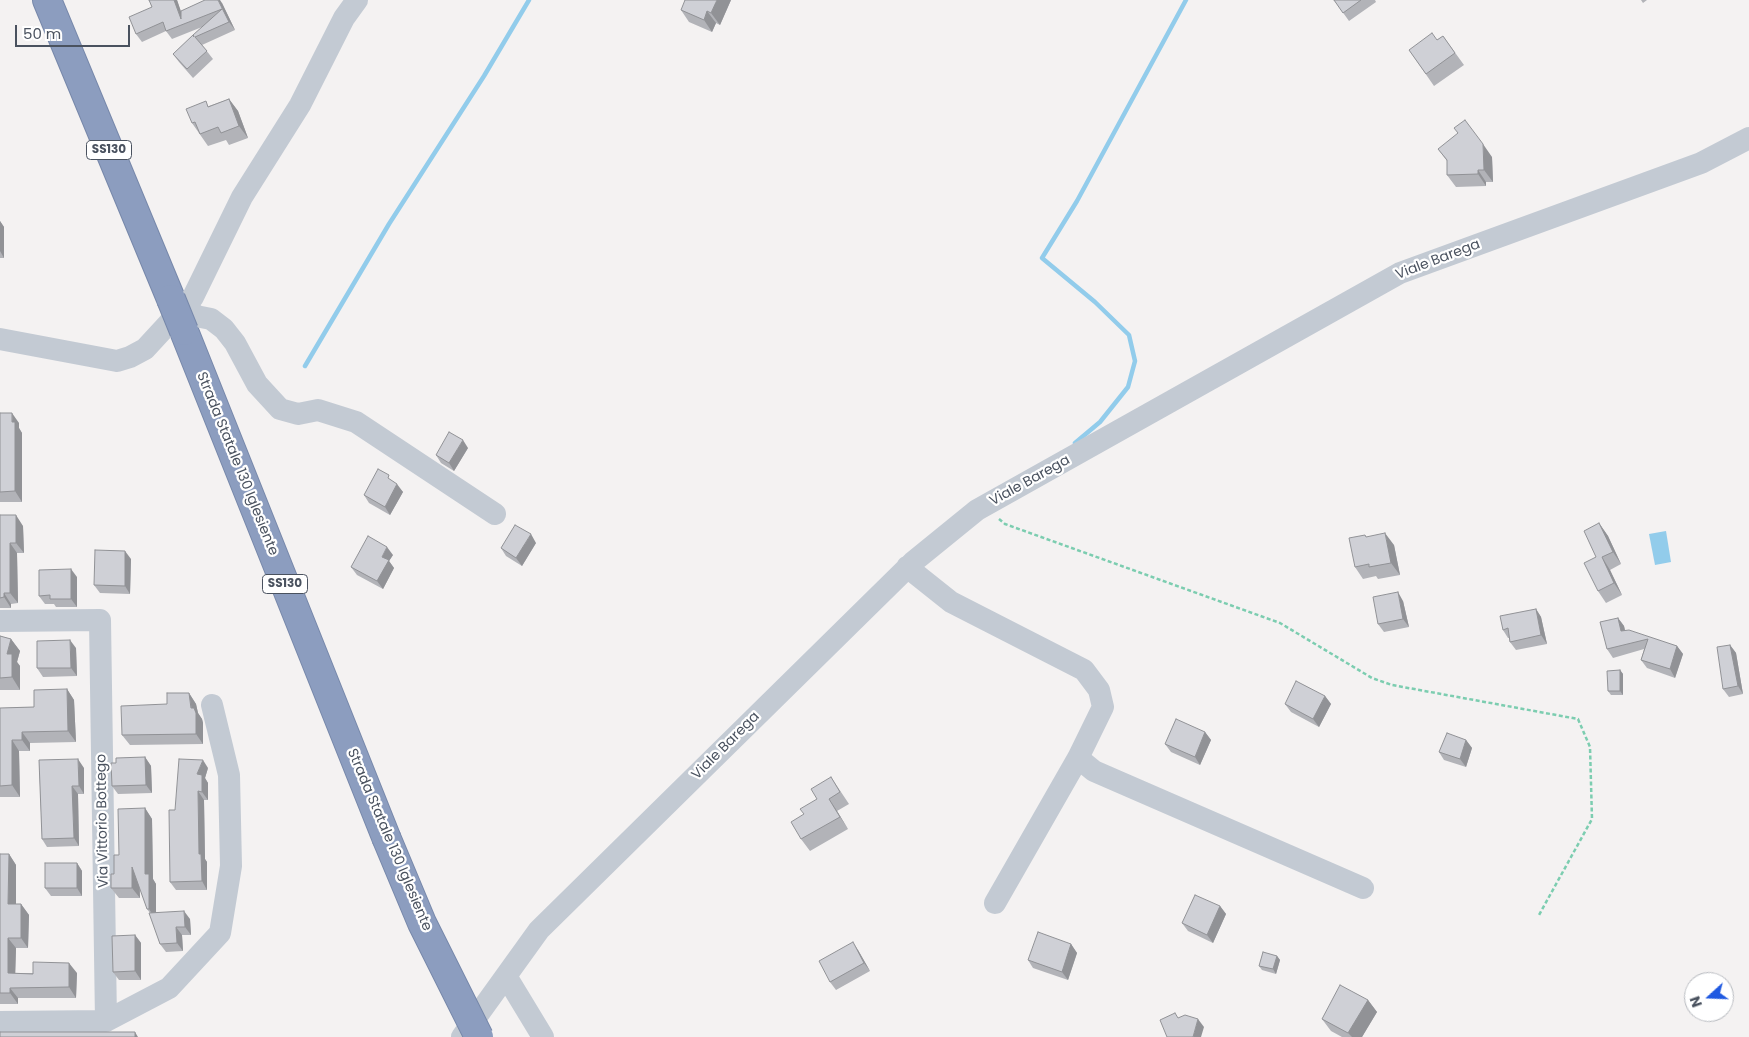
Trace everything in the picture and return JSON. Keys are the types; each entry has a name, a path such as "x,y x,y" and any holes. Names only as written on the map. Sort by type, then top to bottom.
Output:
{"highway":[{"name":"Strada Statale 130 Iglesiente","path":"47,0 180,312 422,923 479,1037"}],"street":[{"path":"0,339 117,361 145,349 193,297 242,197 297,109 344,18 357,0"},
{"name":"Viale Barega","path":"462,1037 539,930 907,568 984,506 1400,273 1701,163 1749,138"},
{"path":"180,312 211,319 224,329 235,343 257,384 280,409 298,414 318,410 356,422 495,514"},
{"path":"907,568 951,602 1084,670 1099,690 1103,707 1078,758 995,903"},
{"name":"Via Vittorio Bottego","path":"0,621 100,620 106,1021"},
{"path":"0,1022 106,1021 169,988 220,933 231,866 230,775 212,705"},
{"path":"1078,758 1094,771 1363,888"},
{"path":"506,976 543,1037"}],"path":[{"path":"984,506 1005,524 1280,623 1378,681 1578,719 1590,747 1592,819 1539,915"}],"water":[{"path":"1666,531 1671,562 1655,565 1649,534"}],"building":[{"path":"149,0 174,0 181,19 181,11 205,0 218,0 229,22 195,37 207,51 187,69 173,54 222,9 166,31 163,22 136,34 129,17 152,7"},
{"path":"685,0 717,0 711,13 707,11 704,20 681,10"},
{"path":"1334,0 1361,0 1343,13"},
{"path":"1432,33 1437,40 1443,36 1455,53 1426,74 1409,50"},
{"path":"229,99 239,126 221,133 218,127 200,134 195,122 192,123 186,109 206,101 208,107"},
{"path":"1465,120 1483,144 1484,170 1478,170 1478,174 1447,175 1447,160 1438,149 1458,133 1454,128"},
{"path":"0,413 12,413 12,422 15,422 15,491 0,492"},
{"path":"449,432 463,440 449,463 436,455"},
{"path":"378,469 389,475 388,478 397,484 385,507 364,495"},
{"path":"0,515 16,515 16,543 10,543 10,593 4,593 4,597 0,598"},
{"path":"1599,523 1613,552 1602,557 1614,583 1598,591 1584,563 1596,557 1584,531"},
{"path":"515,525 531,534 516,558 501,548"},
{"path":"1385,533 1391,563 1369,567 1369,564 1355,567 1349,538"},
{"path":"368,536 387,547 382,557 389,560 377,581 351,567"},
{"path":"95,550 125,551 125,586 94,585"},
{"path":"71,569 71,599 50,599 50,595 39,596 39,570"},
{"path":"1398,592 1403,619 1378,624 1373,597"},
{"path":"1536,609 1541,635 1510,642 1508,628 1503,630 1500,616"},
{"path":"1618,618 1621,631 1629,630 1677,646 1670,669 1641,660 1648,639 1607,649 1600,622"},
{"path":"0,636 11,639 7,654 12,654 12,677 0,678"},
{"path":"70,640 71,668 37,668 37,641"},
{"path":"1730,645 1738,686 1723,689 1717,647"},
{"path":"1620,670 1620,691 1608,691 1607,671"},
{"path":"1296,681 1325,696 1313,719 1285,704"},
{"path":"67,689 68,731 22,732 22,740 12,740 12,785 0,786 0,708 34,707 34,690"},
{"path":"167,693 189,693 191,708 194,708 196,713 196,734 122,735 121,706 167,704"},
{"path":"1176,719 1205,732 1195,757 1165,744"},
{"path":"1447,733 1466,740 1460,759 1439,752"},
{"path":"145,757 146,785 112,786 111,763 116,763 116,758"},
{"path":"78,759 79,786 72,786 74,838 42,839 39,760"},
{"path":"179,759 203,760 197,774 202,775 202,792 198,791 199,854 201,854 202,881 170,882 169,810 175,810"},
{"path":"831,777 840,792 829,799 840,817 801,839 791,822 804,814 800,809 817,799 811,789"},
{"path":"145,808 145,874 149,874 149,909 147,909 132,867 132,888 111,888 111,874 114,874 114,855 119,855 118,809"},
{"path":"0,854 9,854 8,904 21,904 21,938 8,938 8,973 33,974 33,962 69,963 69,987 10,988 10,993 0,993"},
{"path":"45,863 77,863 77,888 45,888"},
{"path":"1195,895 1220,906 1207,935 1182,923"},
{"path":"184,911 185,927 176,927 177,943 160,944 149,913"},
{"path":"1038,932 1071,944 1062,972 1028,960"},
{"path":"135,935 135,971 113,972 112,936"},
{"path":"853,942 864,963 830,982 819,961"},
{"path":"1263,952 1277,956 1273,969 1259,966"},
{"path":"1340,985 1368,1000 1348,1033 1322,1019"},
{"path":"1175,1013 1178,1018 1185,1015 1198,1019 1193,1037 1167,1037 1160,1020"},
{"path":"0,1032 135,1032 135,1037 0,1037"}],"waterway":[{"path":"305,366 389,224 484,76 529,0"},
{"path":"1075,443 1100,422 1128,387 1135,361 1129,335 1095,302 1042,258 1077,201 1186,0"}]}
